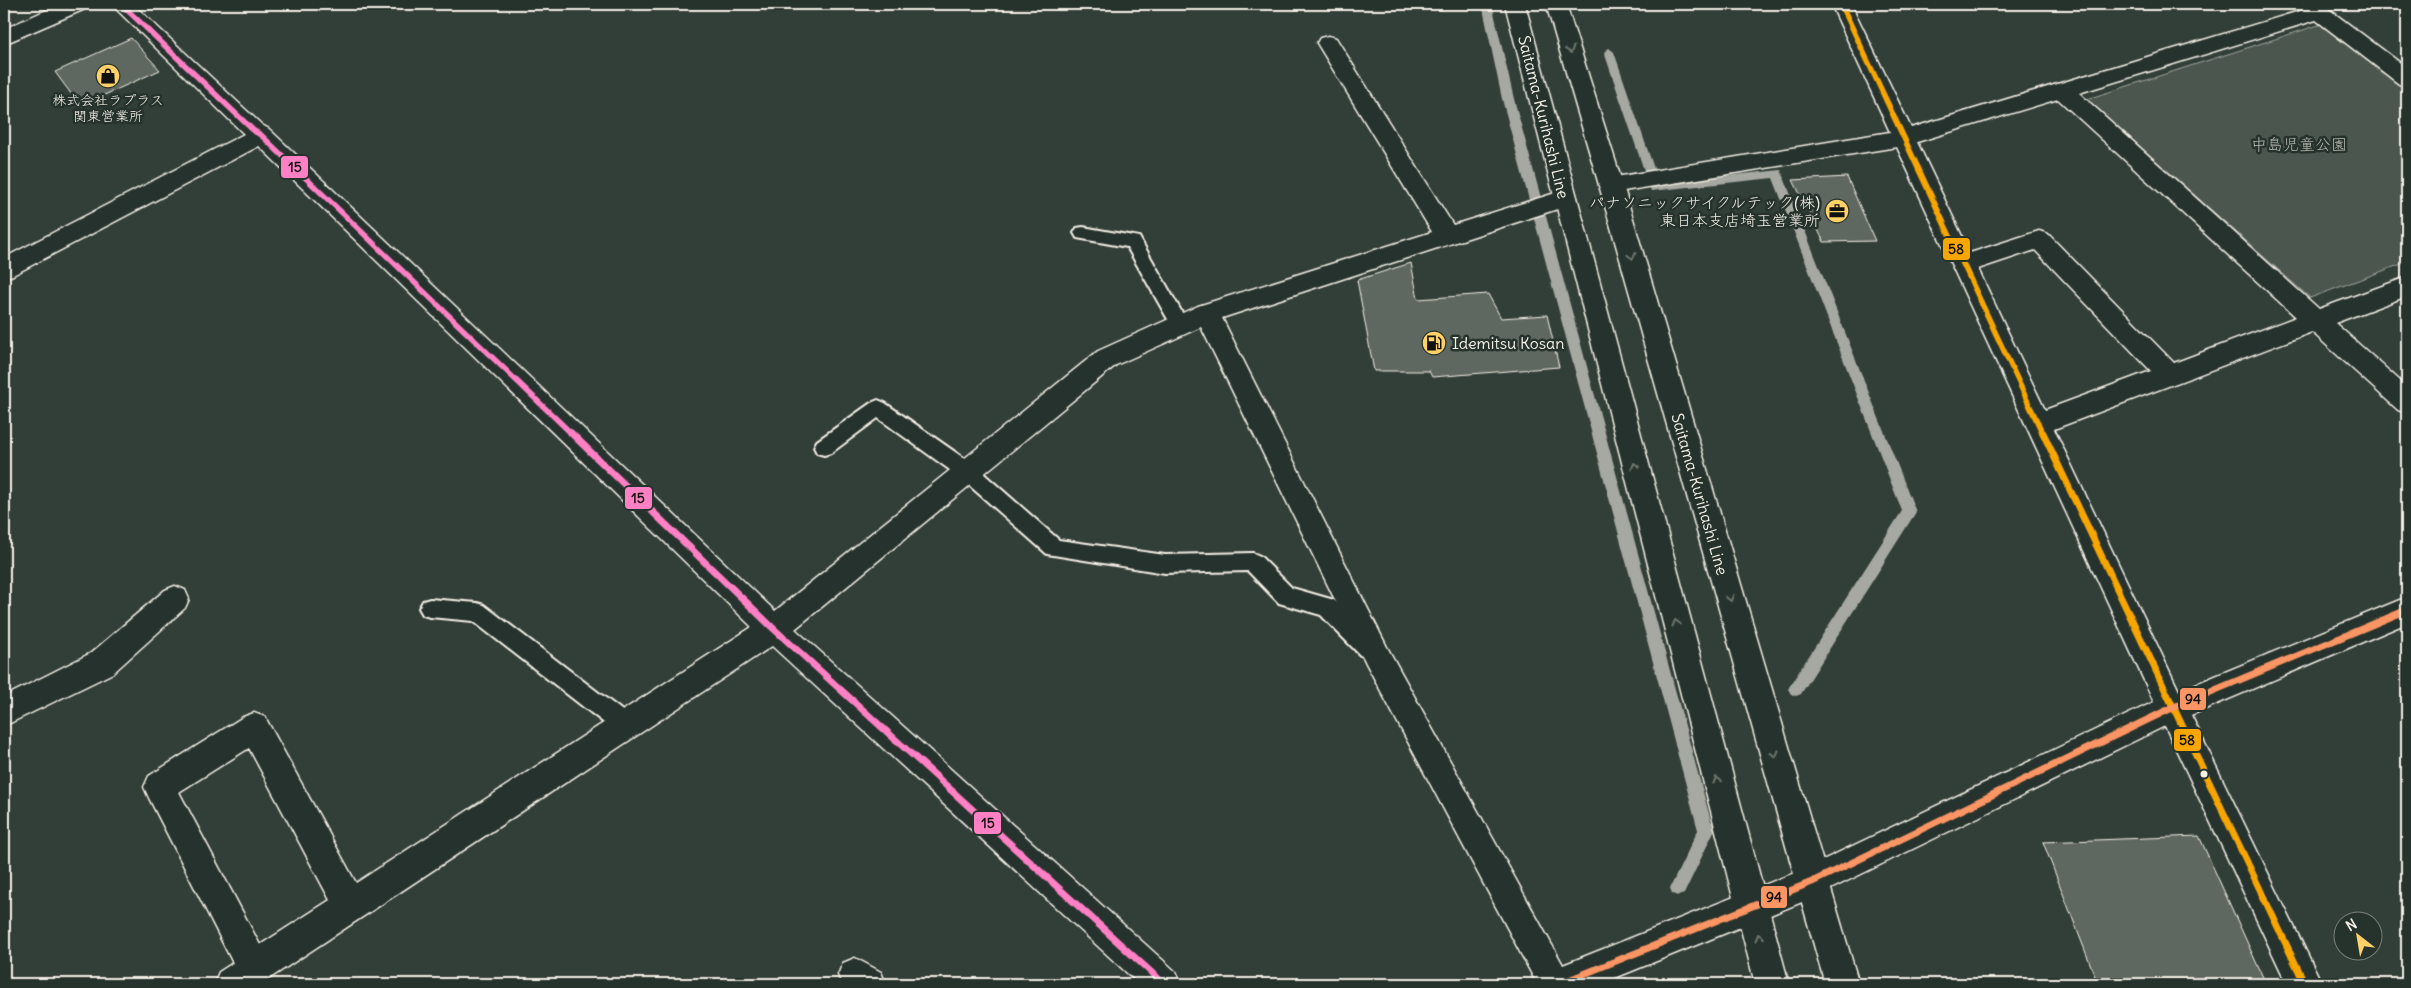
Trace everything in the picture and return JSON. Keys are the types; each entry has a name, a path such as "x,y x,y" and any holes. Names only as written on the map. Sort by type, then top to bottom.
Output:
{"street":[{"path":"121,4 254,131 261,134 774,629 1164,984"},
{"name":"Saitama-Kurihashi Line","path":"1515,4 1750,907 1772,984"},
{"name":"Saitama-Kurihashi Line","path":"1556,4 1624,183 1812,882 1842,984"},
{"path":"1841,4 2172,708 2305,984"},
{"path":"4,37 68,6"},
{"path":"1624,183 1904,138 2062,90 2314,8 2407,79"},
{"path":"1328,43 1447,236"},
{"path":"2062,90 2407,403"},
{"path":"4,269 261,134"},
{"path":"351,906 254,727 160,787 243,977 774,629 1108,358 1207,313 1565,198"},
{"path":"1964,264 2039,240 2170,375"},
{"path":"2039,424 2407,286"},
{"path":"1207,313 1377,656 1555,984"},
{"path":"4,712 102,663 175,599"},
{"path":"1559,984 1812,882 2172,708 2407,610"}],"lane":[{"path":"1083,233 1133,242 1180,325"},
{"path":"824,447 878,408 968,472 1054,548 1165,564 1253,562 1286,596 1327,607 1377,656"},
{"path":"430,608 477,612 625,726"}],"green space":[{"name":"中島児童公園","path":"2322,24 2407,89 2407,262 2310,298 2087,99"}],"building":[{"path":"131,38 160,70 80,106 55,72"},
{"path":"1847,177 1875,241 1824,242 1793,180"},
{"path":"1411,263 1418,299 1488,294 1501,318 1547,315 1559,367 1432,377 1429,371 1374,371 1357,280"},
{"path":"2199,836 2266,984 2098,984 2043,842"}],"waterway":[{"path":"1487,4 1508,99 1706,830"},
{"path":"1609,52 1655,188 1777,173 1909,512 1796,689"},
{"path":"1678,888 1708,827"}],"transit line":[{"name":"15","path":"121,4 254,131 261,135 774,629 1164,984"},
{"name":"58","path":"1841,4 2172,708 2305,984"},
{"name":"94","path":"1559,984 1812,882 2172,708 2407,610"}],"place":[{"name":"株式会社ラプラス 関東営業所","path":"108,76"},
{"name":"パナソニックサイクルテック(株) 東日本支店埼玉営業所","path":"1837,211"},
{"name":"Idemitsu Kosan","path":"1434,343"}]}
